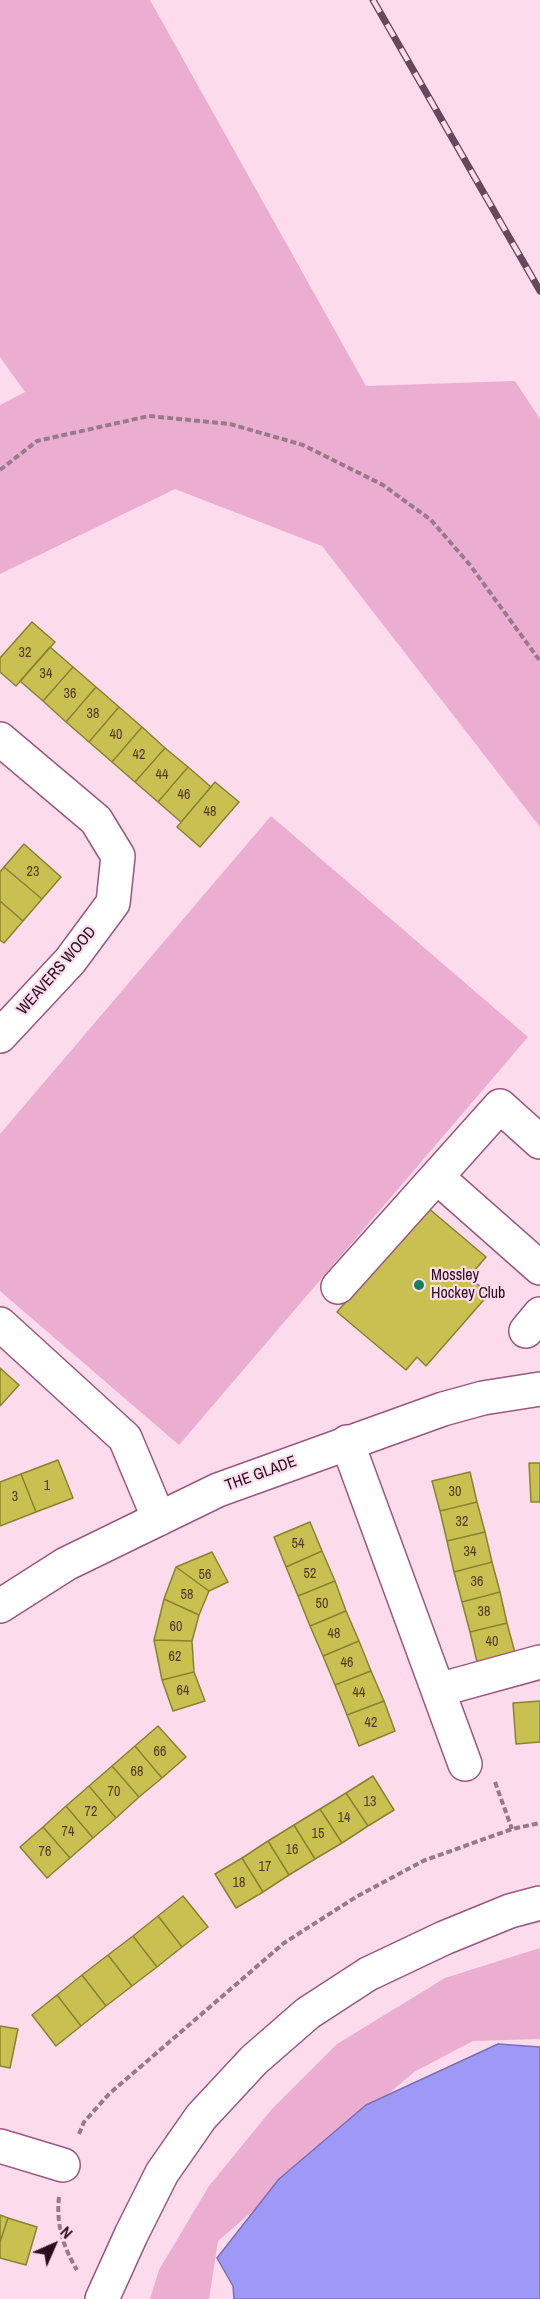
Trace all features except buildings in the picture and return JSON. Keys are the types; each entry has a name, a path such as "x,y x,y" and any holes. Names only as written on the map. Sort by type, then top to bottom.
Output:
{"street":[{"name":"WEAVERS WOOD","path":"0,740 96,820 118,855 112,903 70,961 0,1036"},
{"path":"338,1287 500,1106 540,1142"},
{"path":"437,1177 540,1268"},
{"path":"0,1324 125,1438 159,1520"},
{"name":"THE GLADE","path":"0,1606 66,1564 218,1491 347,1442 463,1403 540,1389"},
{"path":"347,1442 465,1764"},
{"path":"438,1690 540,1662"},
{"path":"102,2298 162,2173 201,2117 254,2060 308,2013 368,1974 444,1938 510,1911 540,1903"},
{"path":"0,2146 63,2165"}],"path":[{"path":"0,470 37,441 149,416 230,424 303,445 383,485 431,520 470,565 540,661"},
{"path":"102,2298 77,2270 65,2251 57,2213 63,2165 84,2122 109,2094 284,1943 356,1897 423,1861 512,1829 540,1823"}],"shaded area":[{"path":"0,0 150,0 366,386 515,381 540,419 540,827 322,546 175,489 0,574 0,405 25,392 0,357"},
{"path":"271,816 528,1037 179,1445 0,1291 0,1134"},
{"path":"540,1948 540,2039 473,2041 414,2072 218,2241 209,2299 150,2299 159,2270 209,2186 272,2109 337,2044 445,1978"},
{"path":"498,2044 540,2047 540,2299 234,2299 233,2286 217,2258 279,2179 366,2105"}],"railway":[{"path":"373,0 540,291"}],"place":[{"name":"Mossley Hockey Club","path":"419,1285"}]}
